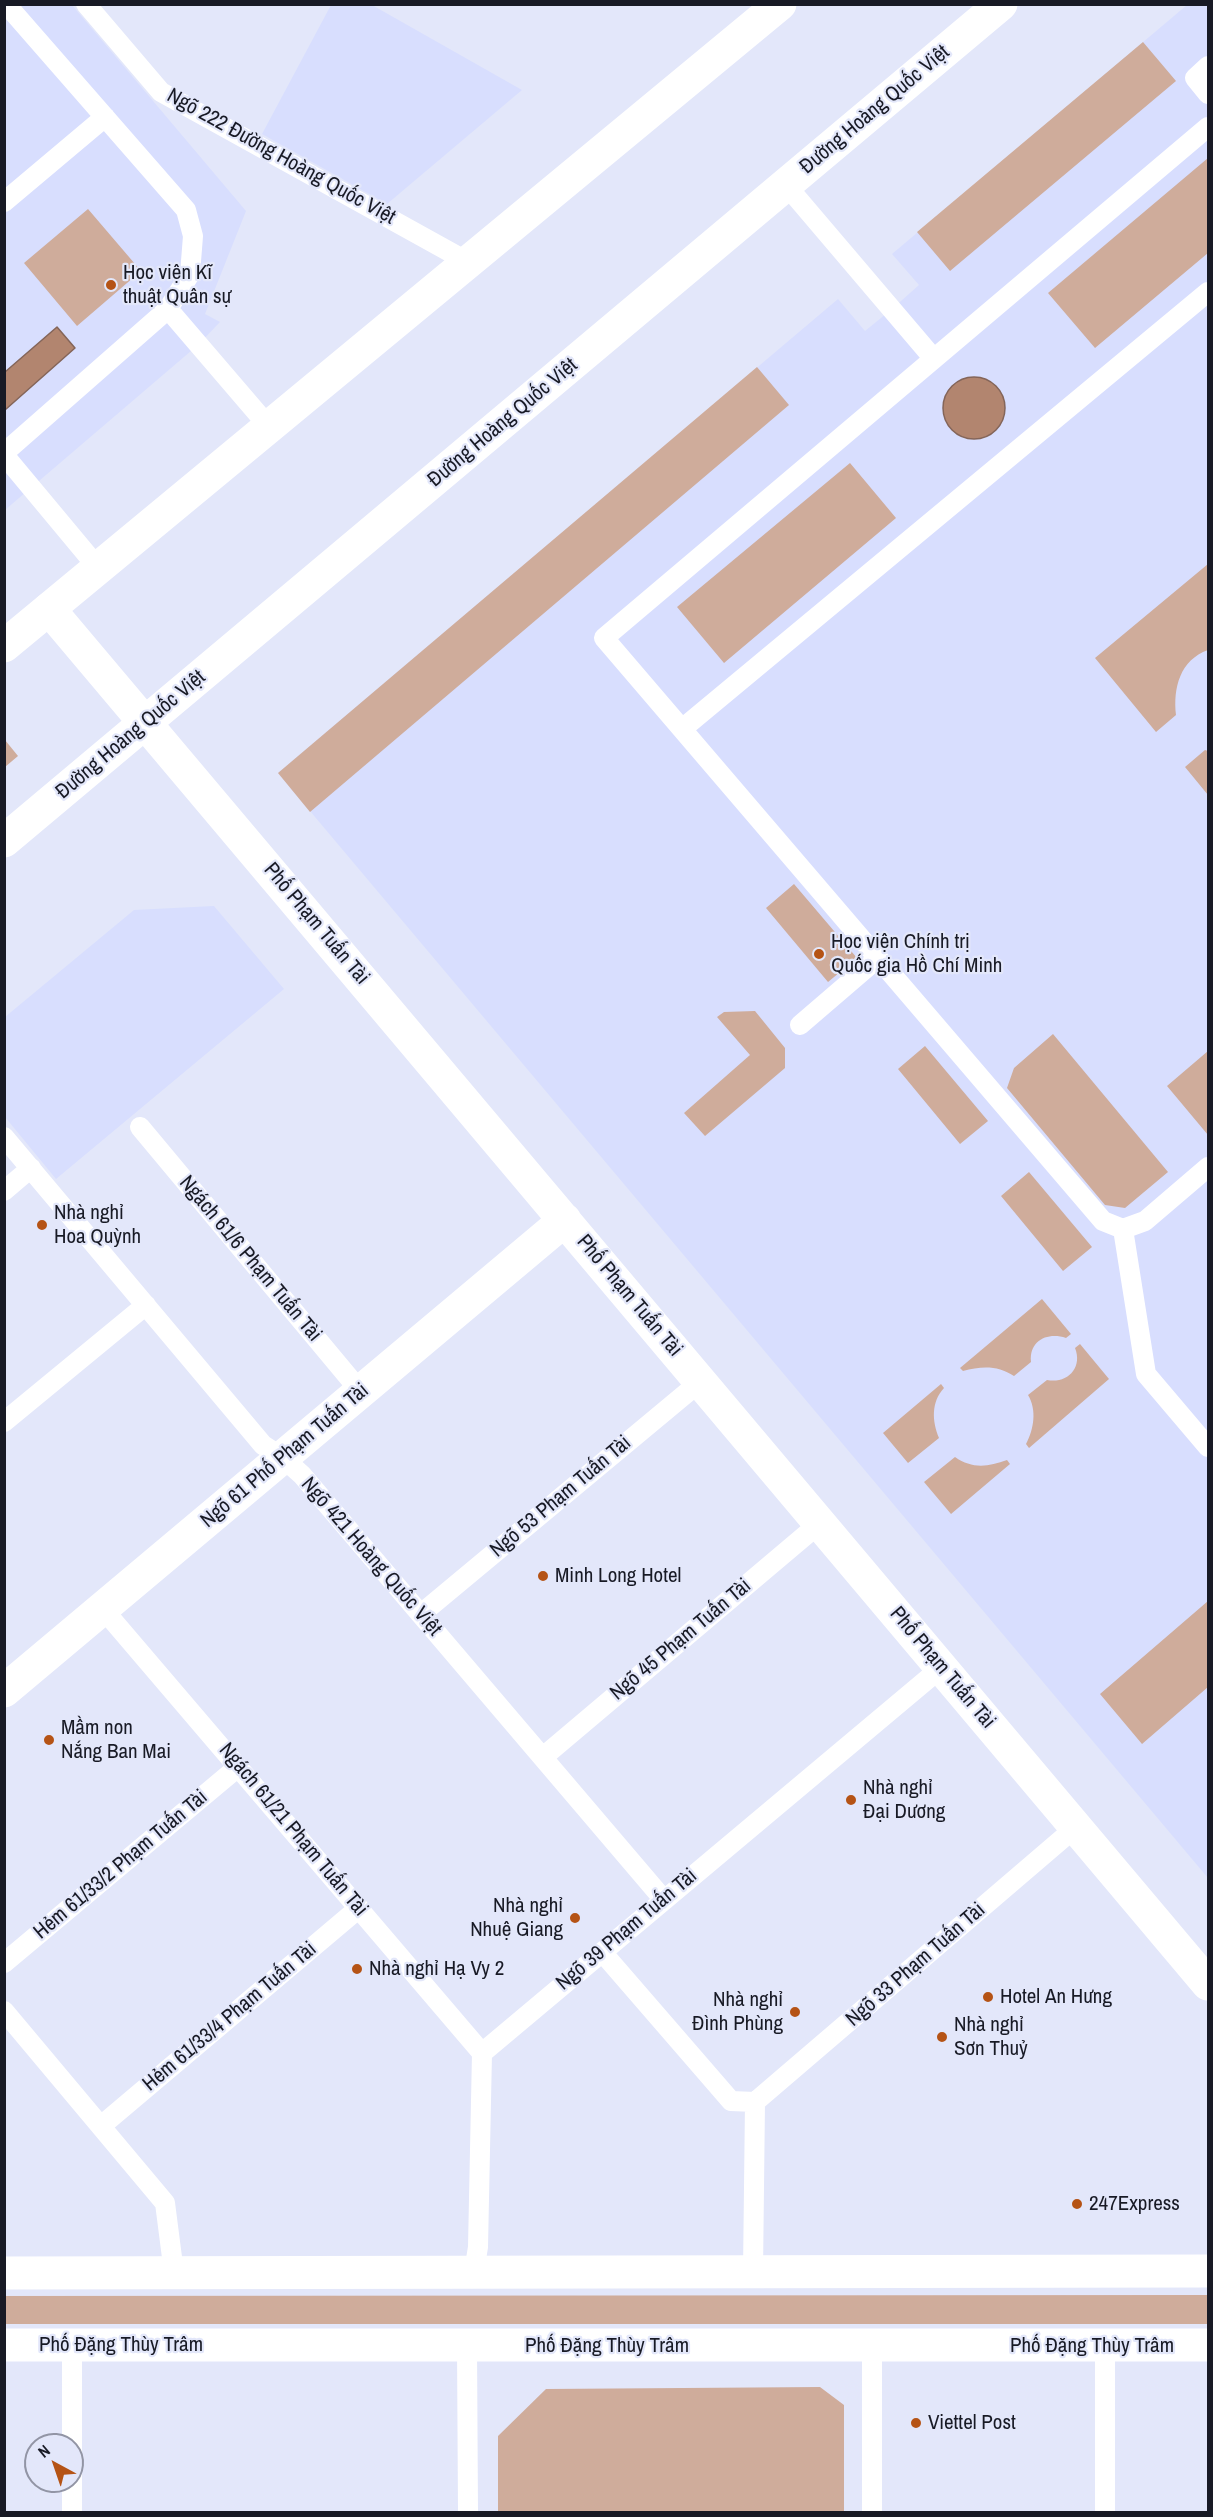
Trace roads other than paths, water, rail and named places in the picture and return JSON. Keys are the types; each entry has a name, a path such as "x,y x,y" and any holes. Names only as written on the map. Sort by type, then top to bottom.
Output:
{"street":[{"path":"4,646 780,4"},
{"name":"Đường Hoàng Quốc Việt","path":"4,841 1001,4"},
{"name":"Phố Phạm Tuấn Tài","path":"49,609 1209,1984"},
{"name":"Ngõ 61 Phố Phạm Tuấn Tài","path":"4,1691 565,1221"},
{"path":"4,2273 1209,2271"},
{"name":"Phố Đặng Thùy Trâm","path":"4,2345 1209,2345"}],"lane":[{"path":"6,4 186,210 193,236 190,274 168,309 4,454 99,569"},
{"name":"Ngõ 222 Đường Hoàng Quốc Việt","path":"86,4 161,92 468,262"},
{"path":"1209,66 1195,78 1209,94"},
{"path":"4,202 105,117"},
{"path":"1209,127 604,638 1103,1221 1123,1229 1145,1221 1209,1167"},
{"path":"786,185 934,359"},
{"path":"682,729 1209,292"},
{"path":"168,309 270,428"},
{"path":"800,1025 878,958"},
{"name":"Ngách 61/6 Phạm Tuấn Tài","path":"140,1127 361,1392"},
{"name":"Ngõ 421 Hoàng Quốc Việt","path":"4,1137 263,1445 283,1458 302,1475 664,1900"},
{"path":"4,1191 31,1168"},
{"path":"1123,1229 1146,1374 1209,1447"},
{"path":"4,1422 146,1305"},
{"name":"Ngõ 53 Phạm Tuấn Tài","path":"421,1614 701,1381"},
{"name":"Ngõ 45 Phạm Tuấn Tài","path":"543,1757 820,1523"},
{"name":"Ngách 61/21 Phạm Tuấn Tài","path":"103,1609 482,2052"},
{"name":"Ngõ 39 Phạm Tuấn Tài","path":"482,2052 942,1667"},
{"name":"Hẻm 61/33/2 Phạm Tuấn Tài","path":"4,1963 238,1767"},
{"name":"Ngõ 33 Phạm Tuấn Tài","path":"755,2102 1076,1827"},
{"name":"Hẻm 61/33/4 Phạm Tuấn Tài","path":"101,2126 359,1908"},
{"path":"602,1952 730,2101 755,2102 753,2272"},
{"path":"4,2011 165,2203 174,2273"},
{"path":"474,2272 478,2247 482,2052"},
{"path":"72,2344 72,2512"},
{"path":"467,2346 468,2512"},
{"path":"872,2346 872,2512"},
{"path":"1105,2346 1105,2512"}],"place":[{"name":"Học viện Kĩ thuật Quân sự","path":"111,285"},
{"name":"Học viện Chính trị Quốc gia Hồ Chí Minh","path":"819,954"},
{"name":"Nhà nghỉ Hoa Quỳnh","path":"42,1225"},
{"name":"Minh Long Hotel","path":"543,1576"},
{"name":"Mầm non Nắng Ban Mai","path":"49,1740"},
{"name":"Nhà nghỉ Đại Dương","path":"851,1800"},
{"name":"Nhà nghỉ Nhuệ Giang","path":"575,1918"},
{"name":"Nhà nghỉ Hạ Vy 2","path":"357,1969"},
{"name":"Hotel An Hưng","path":"988,1997"},
{"name":"Nhà nghỉ Đình Phùng","path":"795,2012"},
{"name":"Nhà nghỉ Sơn Thuỷ","path":"942,2037"},
{"name":"247Express","path":"1077,2204"},
{"name":"Viettel Post","path":"916,2423"}]}
